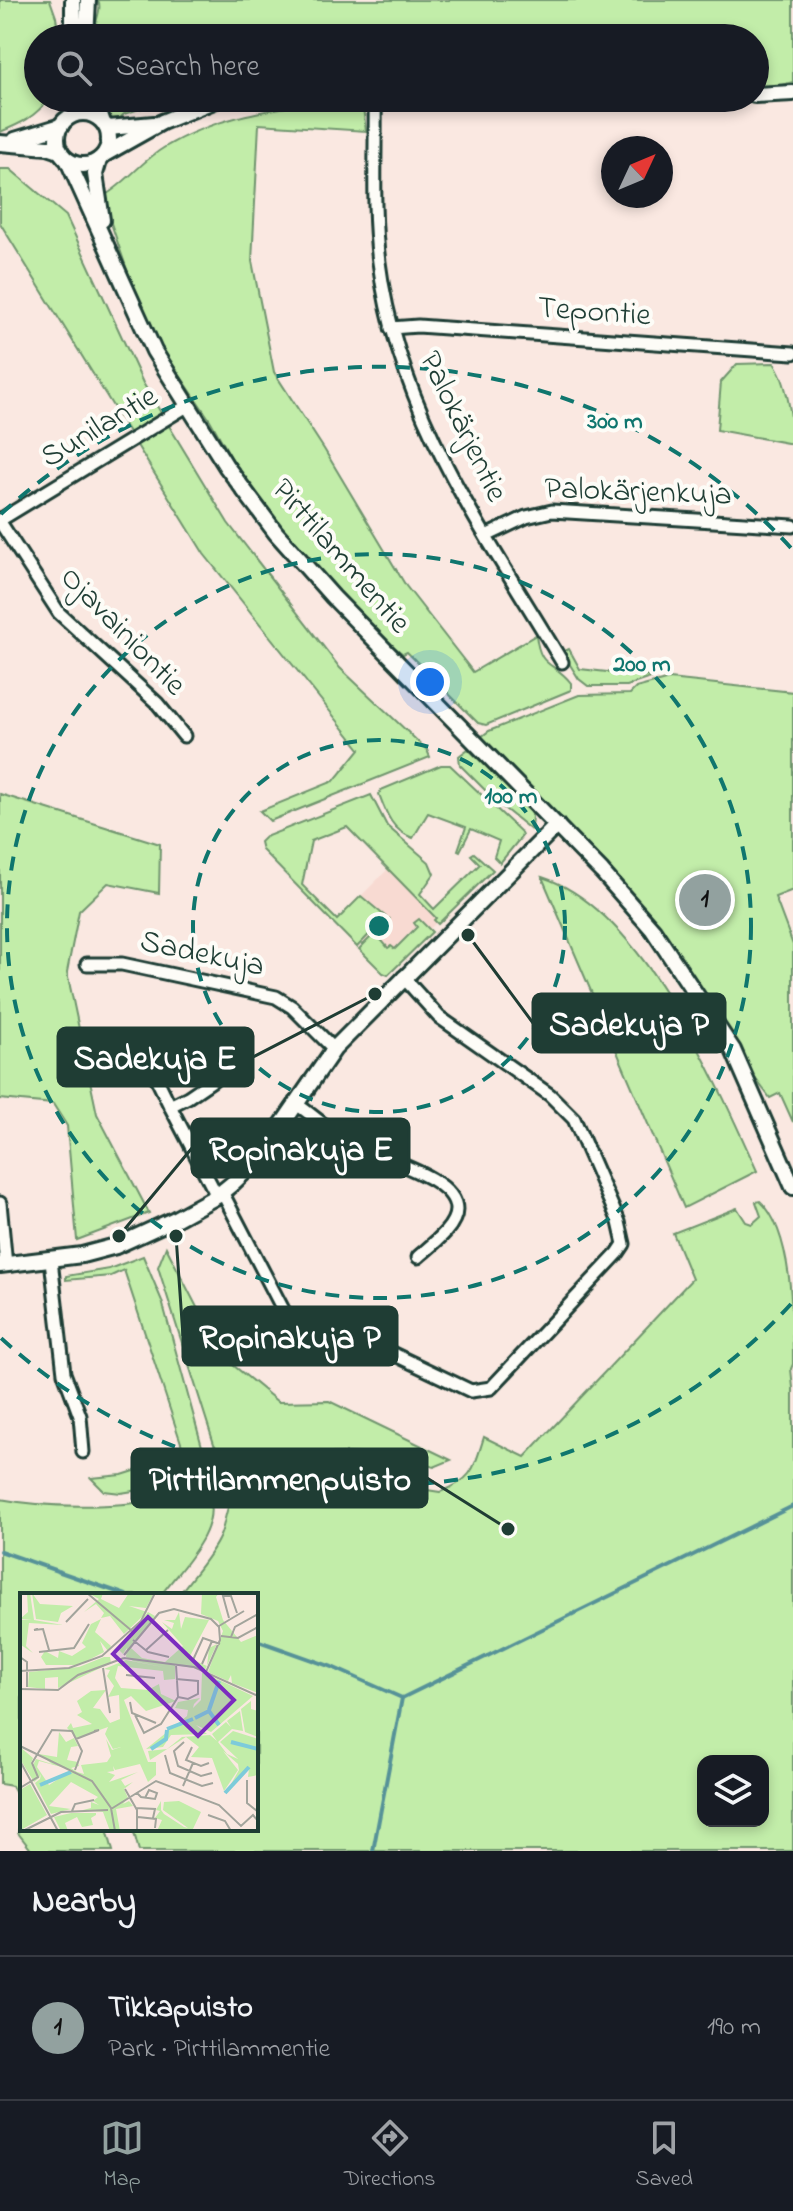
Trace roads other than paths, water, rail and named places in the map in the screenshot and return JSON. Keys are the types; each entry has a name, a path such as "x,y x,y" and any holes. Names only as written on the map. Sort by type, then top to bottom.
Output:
{"street":[{"path":"73,0 73,24"},
{"path":"87,24 88,0"},
{"path":"769,94 793,93"},
{"path":"64,156 57,138 67,112"},
{"path":"3,143 63,123 74,114 83,112 105,124 128,128 162,122"},
{"path":"100,112 109,145 102,157"},
{"path":"3,143 48,147 82,165 187,112"},
{"name":"Palokärjentie","path":"375,112 379,260 391,328 414,401 444,463 562,662"},
{"name":"Pirttilammentie","path":"64,156 154,351 226,466 276,533 354,619 557,825 653,930 733,1050 793,1187"},
{"name":"Pirttilammentie","path":"102,157 95,174 96,193 107,244"},
{"name":"Tepontie","path":"391,328 418,326 793,353"},
{"name":"Sunilantie","path":"0,521 187,406"},
{"name":"Palokärjenkuja","path":"486,536 526,517 552,511 793,526"},
{"name":"Ojavainiontie","path":"0,521 59,613 157,703 184,736"},
{"path":"0,1203 3,1265 51,1260 116,1246 162,1226 220,1194 259,1158 334,1049 557,825"},
{"name":"Sadekuja","path":"87,964 122,964 276,997 292,1007 334,1049"},
{"path":"149,1063 291,1325 304,1339 362,1339 471,1391 491,1388 624,1244 619,1222 574,1119 550,1095 439,1017 403,977"},
{"path":"170,1106 213,1080"},
{"path":"295,1103 351,1144 437,1182 453,1198 456,1210 453,1222 418,1257"},
{"path":"51,1260 64,1373 80,1416 83,1452"}],"waterway":[{"path":"402,1698 793,1506"},
{"path":"0,1551 120,1593"},
{"path":"258,1641 332,1667 402,1698 373,1851"}],"place":[{"name":"Tikkapuisto","path":"705,900"},
{"name":"Sadekuja P","path":"468,935"},
{"name":"Sadekuja E","path":"375,994"},
{"name":"Ropinakuja E","path":"119,1236"},
{"name":"Ropinakuja P","path":"176,1236"},
{"name":"Pirttilammenpuisto","path":"508,1529"}]}
